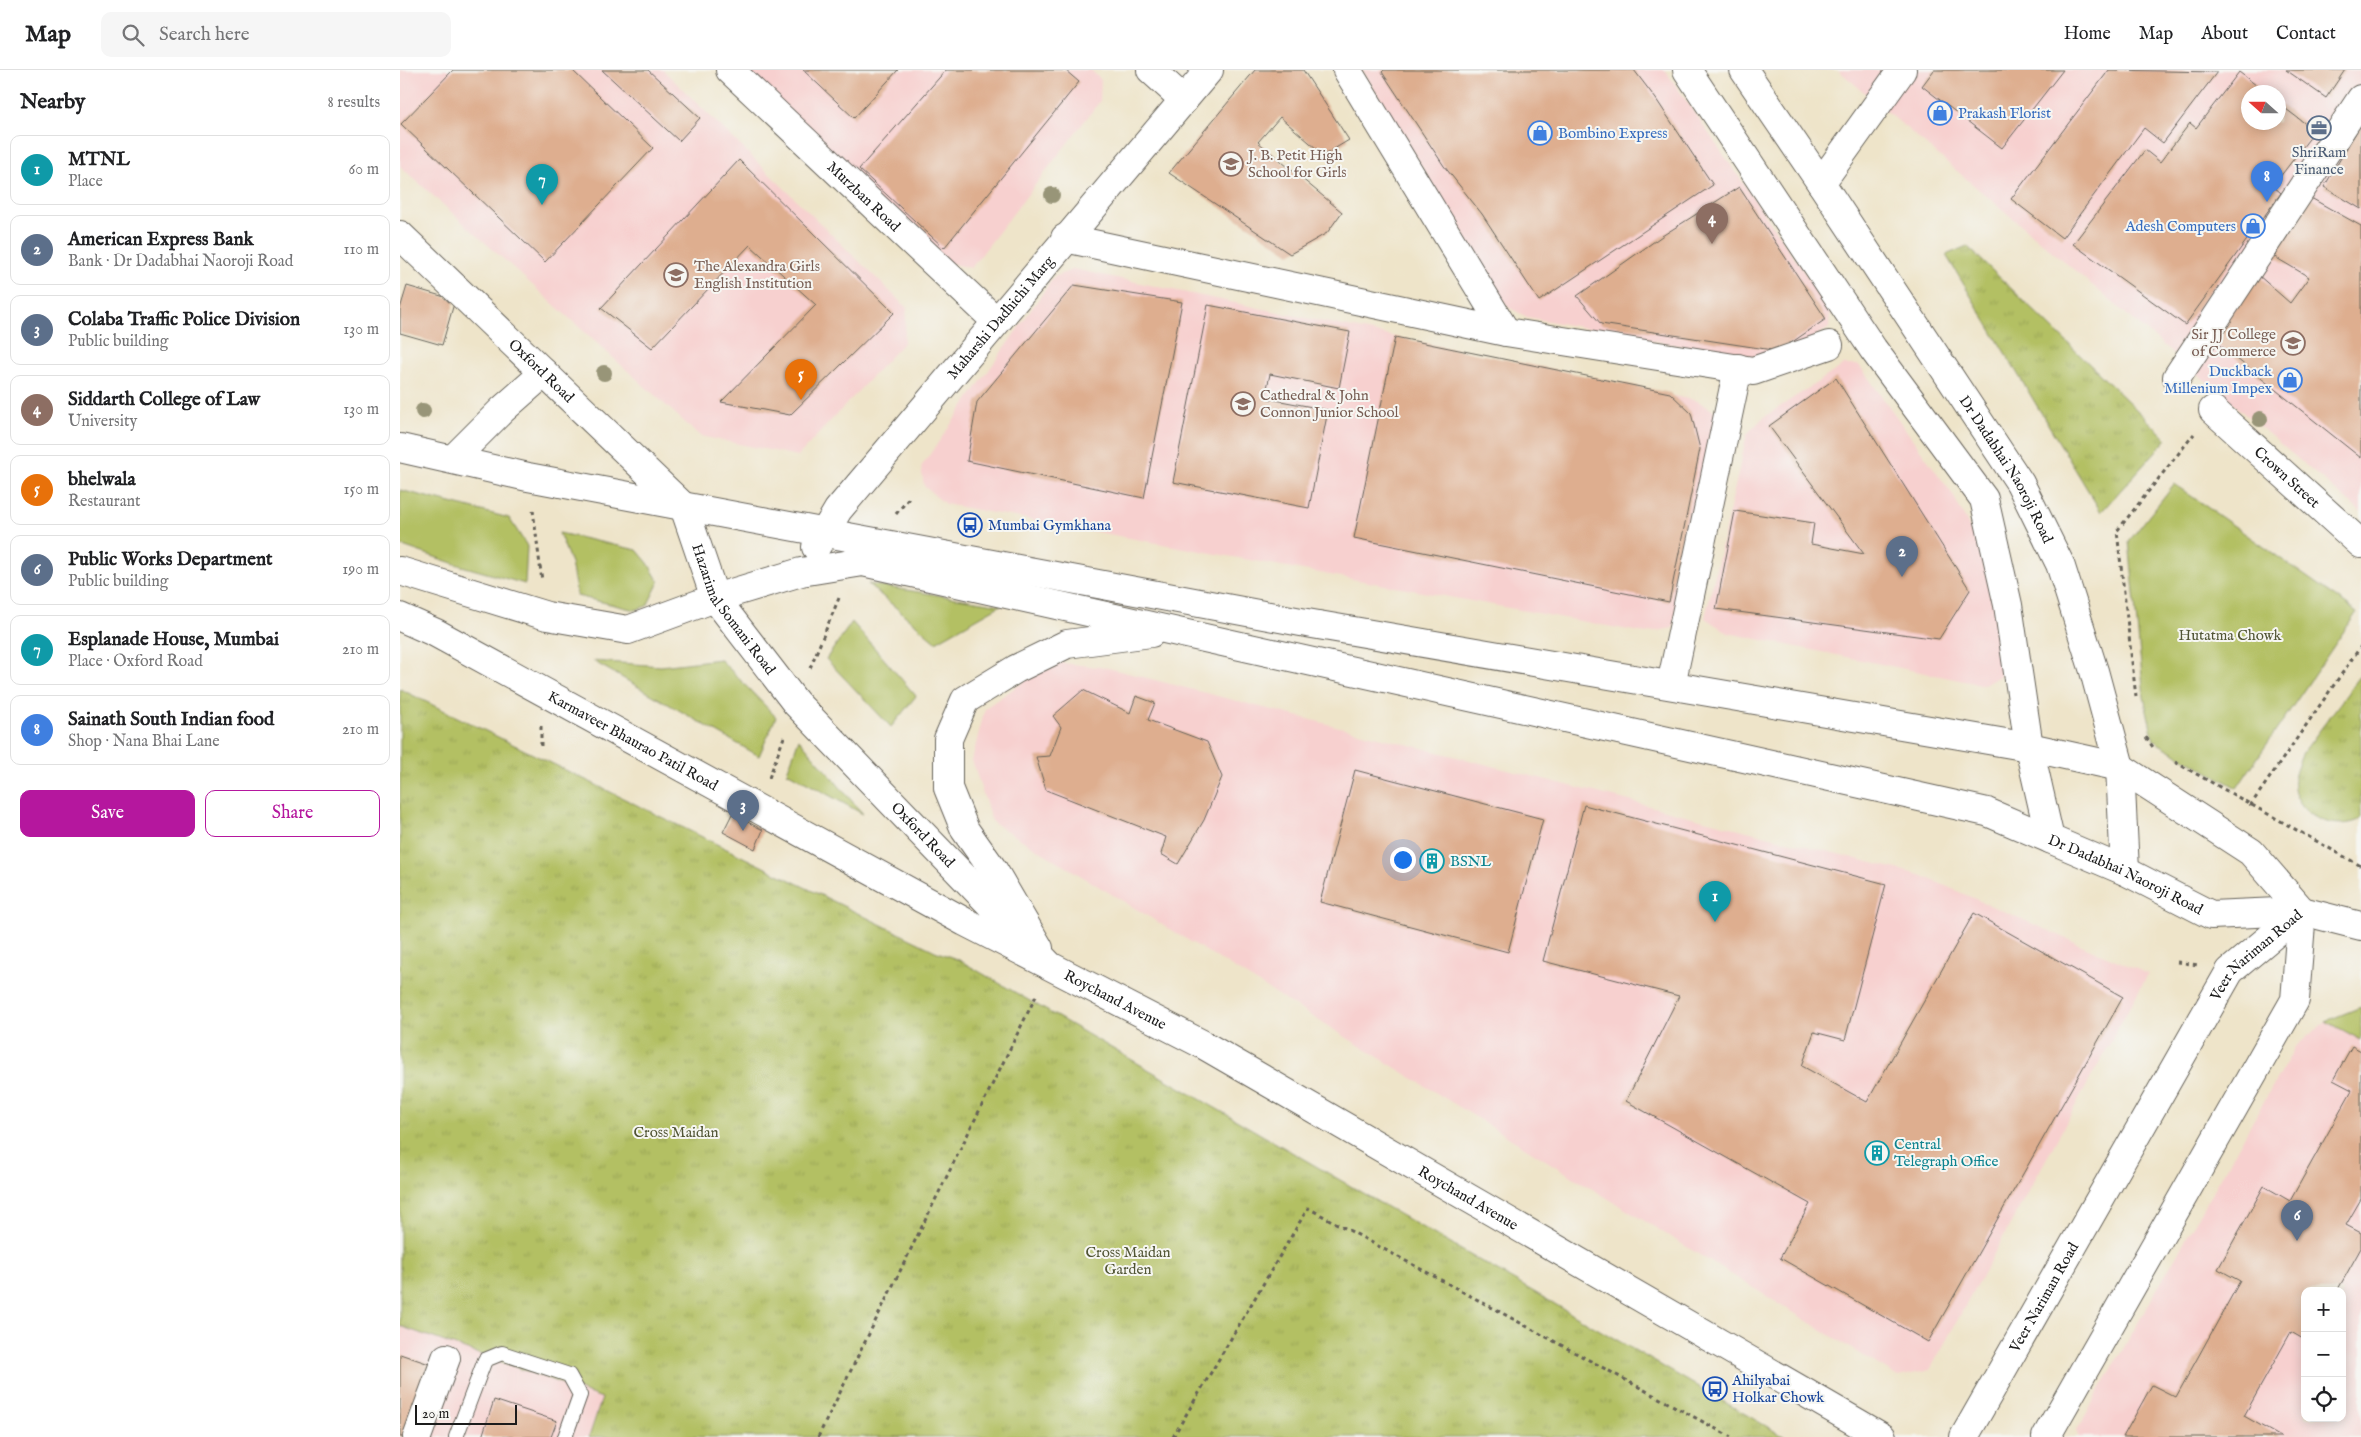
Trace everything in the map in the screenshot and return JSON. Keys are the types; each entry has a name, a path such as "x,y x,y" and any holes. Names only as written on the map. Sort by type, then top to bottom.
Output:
{"main road":[{"name":"Murzban Road","path":"730,70 996,322"},
{"path":"1151,70 1184,100"},
{"name":"Maharshi Dadhichi Marg","path":"801,572 838,510 1065,238 1209,70"},
{"path":"1347,70 1506,332"},
{"path":"1687,70 1873,349 1984,500 2008,605 2029,747 2045,837"},
{"name":"Dr Dadabhai Naoroji Road","path":"1744,70 2020,483 2060,564 2094,671 2120,767 2125,871"},
{"path":"1821,183 1897,77"},
{"path":"2177,377 2361,99"},
{"name":"Oxford Road","path":"400,235 684,507"},
{"path":"1065,238 1506,332 1745,370 1829,345"},
{"path":"1671,685 1745,370"},
{"path":"453,459 502,410 544,373"},
{"name":"Crown Street","path":"2213,410 2361,544"},
{"path":"400,448 528,477 1301,622 2029,747 2120,767 2251,852 2302,911"},
{"name":"Hazarimal Somani Road","path":"684,507 715,598 796,703"},
{"name":"Dr Dadabhai Naoroji Road","path":"400,571 547,616 628,630 715,598 801,572 863,562 1987,812 2125,871 2211,915 2302,911 2361,926"},
{"name":"Karmaveer Bhaurao Patil Road","path":"400,617 436,634 757,810 1050,966"},
{"path":"1050,966 994,871 966,830 948,788 948,739 965,700 1016,669 1050,652 1067,644 1169,631"},
{"name":"Oxford Road","path":"796,703 1050,966"},
{"name":"Veer Nariman Road","path":"1964,1437 2230,971 2302,911"},
{"name":"Veer Nariman Road","path":"2046,1437 2294,1000 2302,911"},
{"name":"Roychand Avenue","path":"1050,966 1202,1044 1882,1437"},
{"path":"417,1437 446,1358"}],"lane":[{"path":"456,1437 484,1360 502,1353 569,1375 580,1395 565,1437"}],"path":[{"path":"2136,698 2117,532 2213,410"},
{"path":"528,477 547,616"},
{"path":"2250,806 2361,646"},
{"path":"757,810 796,703"},
{"path":"2145,735 2156,751"},
{"path":"2173,761 2250,806 2361,866"},
{"path":"818,1437 1050,966"},
{"path":"1173,1437 1308,1208 1731,1437"}],"shaded area":[{"path":"400,70 663,70 907,308 904,342 798,456 700,436 400,166"},
{"path":"735,70 1091,70 1101,80 1100,101 971,268 945,262"},
{"path":"1362,70 1665,70 1830,309 1829,328 1790,352 1755,360 1527,317 1508,307"},
{"path":"1838,70 2361,70 2361,512 1977,188"},
{"path":"1074,269 1698,401 1725,418 1673,628 1645,633 945,504 924,486 921,467 1054,277"},
{"path":"1844,365 1859,365 1953,495 1991,570 2015,667 1984,685 1728,633 1705,618 1747,434 1764,417"},
{"path":"1053,662 1108,668 1920,875 2148,974 1930,1370 1898,1377 1214,956 992,822 972,760 985,708"},
{"path":"2326,1021 2361,1040 2361,1437 2078,1437 2077,1430 2295,1047"},
{"path":"400,1326 602,1398 589,1437 400,1437"}],"green space":[{"path":"1967,246 2167,439 2101,512 1946,255"},
{"name":"Hutatma Chowk","path":"2174,484 2357,612 2237,788 2154,741 2144,697 2129,541"},
{"path":"400,490 509,518 527,546 525,584 455,564 400,545"},
{"path":"559,533 637,550 648,563 659,582 647,606 635,610 577,596 571,563"},
{"path":"868,584 1001,605 936,642"},
{"path":"852,622 916,696 891,727 826,659"},
{"path":"720,659 776,717 759,756 593,661 661,666"},
{"path":"2361,675 2361,819 2351,823 2330,823 2320,820 2303,807 2297,798 2294,788 2295,775 2302,754"},
{"name":"Cross Maidan","path":"400,689 935,951 959,960 1785,1437 589,1437 602,1398 400,1326"},
{"path":"799,739 863,814 787,772"},
{"path":"2361,1007 2361,1040 2326,1021"}],"building":[{"path":"453,70 572,70 653,148 545,262 401,124"},
{"path":"602,70 648,70 700,118 679,141"},
{"path":"803,70 898,70 854,118"},
{"path":"946,70 1065,70 1079,82 944,248 859,169"},
{"name":"J. B. Petit High School for Girls","path":"1255,70 1303,70 1349,140 1324,155 1280,117 1258,142 1342,212 1327,233 1290,254 1169,173"},
{"path":"1384,70 1634,70 1656,99 1713,185 1539,301 1482,214 1444,166 1382,72"},
{"path":"1934,70 2063,70 2002,148 1922,86"},
{"path":"2109,70 2217,72 2163,143 2144,128 2062,238 2011,199"},
{"path":"2286,70 2345,70 2326,98"},
{"path":"2239,72 2256,85 2241,85 2241,130 2286,130 2286,109 2315,131 2273,186 2281,193 2185,325 2073,244 2145,150 2160,162 2190,123 2196,128"},
{"path":"2361,124 2361,209 2324,187"},
{"name":"The Alexandra Girls English Institution","path":"739,160 894,313 790,415 721,402 816,305 750,245 652,348 601,308"},
{"path":"1739,187 1826,319 1779,351 1601,324 1577,296 1662,236"},
{"path":"2311,198 2361,226 2361,458 2212,339 2258,275 2290,303 2309,277 2273,256"},
{"path":"1074,285 1182,302 1144,498 967,461 977,402"},
{"path":"407,286 455,300 442,345 400,333 400,309"},
{"name":"Cathedral & John Connon Junior School","path":"1208,305 1350,332 1339,388 1270,374 1265,398 1328,410 1309,508 1173,482"},
{"path":"1395,337 1670,393 1691,413 1700,449 1669,602 1354,538"},
{"path":"1836,378 1970,590 1939,639 1716,609 1735,511 1814,523 1811,544 1864,554 1769,426"},
{"path":"1083,690 1130,713 1136,696 1155,703 1148,720 1207,742 1222,777 1204,820 1178,864 1161,854 1166,837 1046,790 1036,757 1050,756 1061,727 1053,716"},
{"name":"BSNL","path":"1355,770 1543,819 1508,952 1320,902"},
{"name":"Central Telegraph Office","path":"1584,805 1886,884 1845,1040 1814,1032 1802,1066 1867,1102 1974,913 2123,997 1928,1342 1780,1258 1810,1204 1626,1101 1679,996 1543,961"},
{"path":"732,814 763,830 755,849 723,832"},
{"path":"2352,1046 2361,1051 2361,1199 2346,1225 2361,1233 2361,1248 2339,1287 2301,1287 2301,1338 2291,1332 2244,1416 2281,1437 2123,1437 2152,1385 2176,1397 2240,1281 2218,1269 2264,1186 2290,1201 2352,1090 2333,1080"},
{"path":"400,1354 438,1367 413,1437 400,1437"},
{"path":"494,1400 557,1421 551,1437 482,1437"}],"place":[{"name":"Prakash Florist","path":"1940,113"},
{"name":"ShriRam Finance","path":"2319,128"},
{"name":"Bombino Express","path":"1540,133"},
{"name":"J. B. Petit High School for Girls","path":"1231,164"},
{"name":"Sainath South Indian food","path":"2267,202"},
{"name":"Esplanade House, Mumbai","path":"542,205"},
{"name":"Adesh Computers","path":"2253,226"},
{"name":"Siddarth College of Law","path":"1712,244"},
{"name":"The Alexandra Girls English Institution","path":"676,275"},
{"name":"Sir JJ College of Commerce","path":"2293,343"},
{"name":"Duckback Millenium Impex","path":"2290,380"},
{"name":"bhelwala","path":"801,400"},
{"name":"Cathedral & John Connon Junior School","path":"1243,404"},
{"name":"Mumbai Gymkhana","path":"970,525"},
{"name":"American Express Bank","path":"1902,577"},
{"name":"Colaba Traffic Police Division","path":"743,831"},
{"name":"BSNL","path":"1432,861"},
{"name":"MTNL","path":"1715,922"},
{"name":"Central Telegraph Office","path":"1877,1153"},
{"name":"Public Works Department","path":"2297,1241"},
{"name":"Ahilyabai Holkar Chowk","path":"1715,1389"}],"park label":[{"name":"Cross Maidan Garden","path":"1128,1260"}]}
